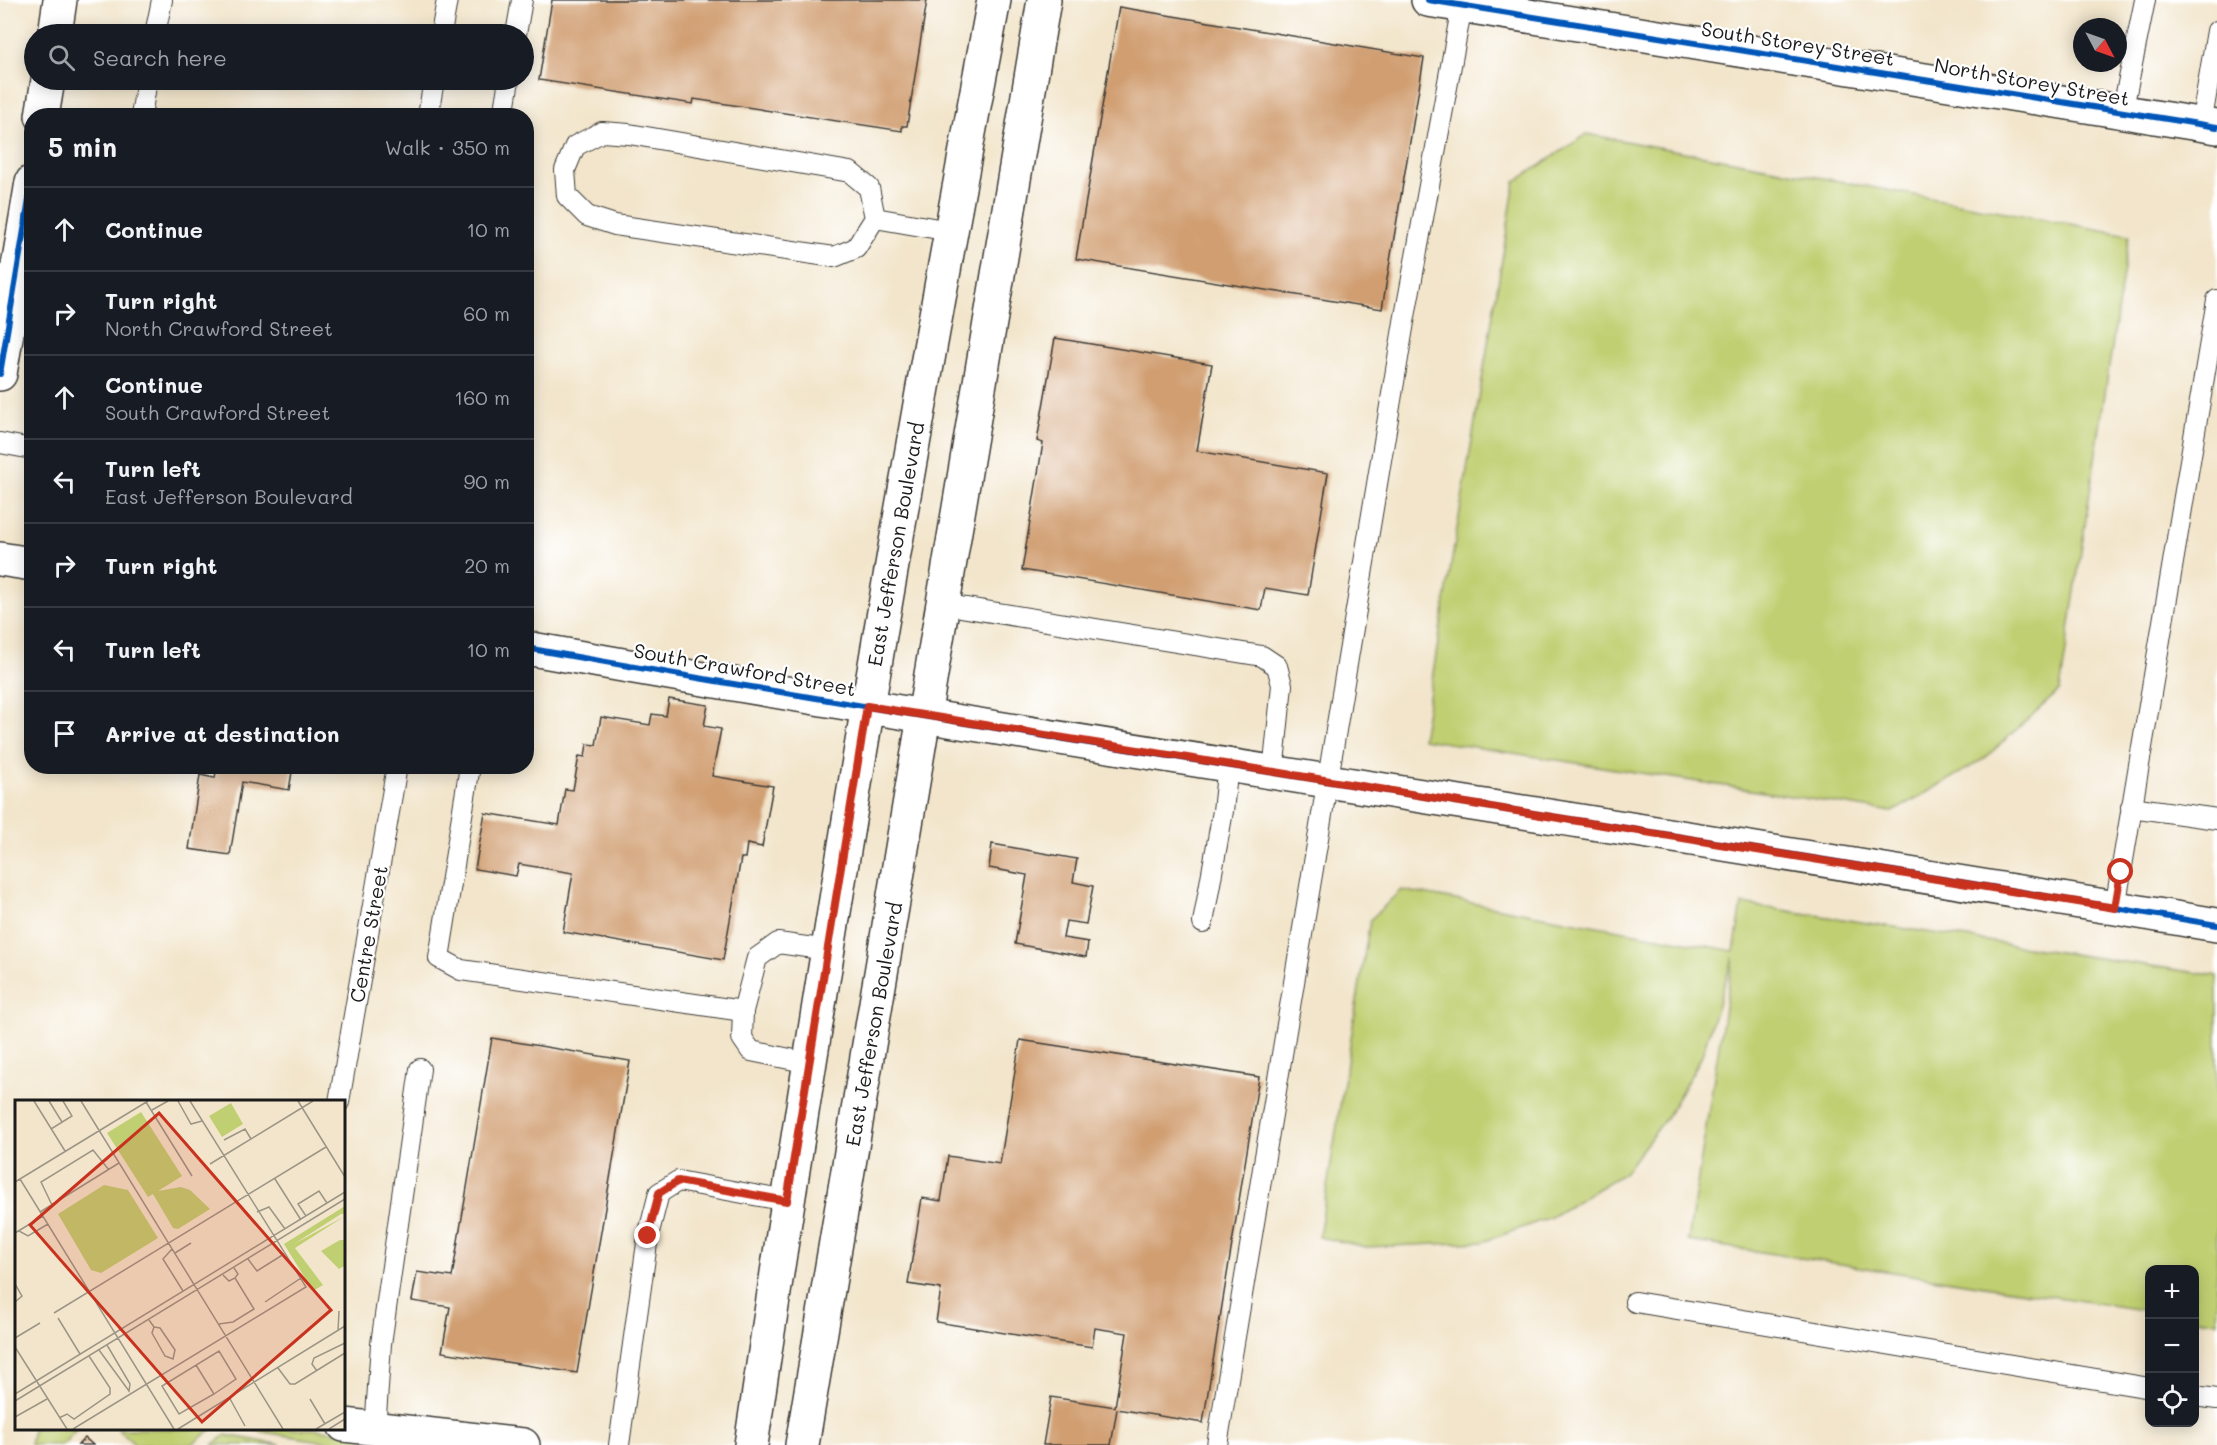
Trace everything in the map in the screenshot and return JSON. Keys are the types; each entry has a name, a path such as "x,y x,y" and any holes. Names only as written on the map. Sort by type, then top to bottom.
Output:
{"street":[{"path":"56,24 60,0"},
{"name":"East Jefferson Boulevard","path":"751,1445 787,1201 867,706 950,231 994,0"},
{"name":"East Jefferson Boulevard","path":"802,1445 1044,0"},
{"name":"South Storey Street","path":"1428,0 1462,3 1913,78"},
{"name":"North Storey Street","path":"1913,78 2209,126"},
{"path":"43,108 46,90"},
{"path":"0,374 6,306 24,231"},
{"path":"0,559 24,563"},
{"name":"South Crawford Street","path":"534,654 867,706 925,718 1775,851 2217,925"},
{"path":"359,1427 523,1445"}],"lane":[{"path":"157,24 162,0"},
{"path":"443,24 447,0"},
{"path":"518,24 522,0"},
{"path":"2122,113 2145,0"},
{"path":"1217,1445 1404,322 1462,3"},
{"path":"2209,126 2217,31"},
{"path":"142,108 145,90"},
{"path":"429,108 432,90"},
{"path":"504,108 507,90"},
{"path":"602,132 629,134 850,172 869,188 875,218 856,248 834,257 615,225 587,216 574,205 567,196 565,170 574,146 602,132"},
{"path":"875,218 950,231"},
{"path":"2115,908 2217,300"},
{"path":"0,443 24,448"},
{"path":"942,604 1262,656 1277,666 1282,685 1273,772"},
{"path":"1203,923 1223,811 1228,765"},
{"name":"Centre Street","path":"339,1100 396,774"},
{"path":"469,774 439,958 461,970 743,1011"},
{"path":"2131,807 2217,819"},
{"path":"809,1063 752,1051 742,1038 743,1011 757,958 778,943 828,950"},
{"path":"359,1427 381,1344 420,1069"},
{"path":"620,1445 648,1236 659,1193 678,1181 787,1201"},
{"path":"1635,1302 2145,1387"},
{"path":"2199,1397 2217,1400"}],"green space":[{"path":"1587,134 2129,235 2060,690 1984,759 1893,812 1422,739 1515,182"},
{"path":"1401,890 1734,951 1742,904 2217,976 2217,1322 2199,1319 2199,1265 2145,1265 2145,1310 1688,1241 1733,957 1701,1058 1666,1118 1624,1173 1551,1217 1483,1242 1366,1247 1319,1237 1370,920"},
{"path":"33,1430 76,1430 62,1445 30,1445"},
{"path":"119,1430 211,1430 191,1445 135,1445"},
{"path":"251,1430 323,1430 414,1445 345,1445"},
{"path":"225,1435 281,1445 213,1445"}],"building":[{"path":"552,0 927,0 907,126 902,126 902,131 694,99 693,104 539,80"},
{"path":"1119,7 1424,58 1382,309 1076,259"},
{"path":"1055,338 1212,364 1197,451 1328,473 1308,595 1265,588 1261,610 1022,570 1043,443 1037,441"},
{"path":"669,699 708,705 704,726 721,729 712,776 773,786 762,847 747,844 745,858 741,858 723,960 563,932 573,873 519,864 516,876 475,869 485,813 559,825 565,789 573,790 579,756 585,757 587,744 596,745 601,717 650,725 652,714 666,716"},
{"path":"216,774 292,774 289,790 242,782 230,855 189,849 200,775 215,778"},
{"path":"992,844 1077,859 1073,882 1093,886 1086,924 1066,921 1063,938 1088,942 1086,957 1015,944 1027,875 989,868"},
{"path":"492,1038 630,1061 577,1373 442,1352 450,1307 412,1301 417,1272 452,1277"},
{"path":"1020,1040 1259,1077 1203,1423 1117,1409 1111,1445 1043,1445 1051,1397 1115,1407 1127,1333 1095,1328 1092,1347 936,1322 941,1289 908,1284 922,1198 941,1201 948,1156 1000,1164"},
{"path":"85,1438 93,1445 78,1445"}],"cycle path":[{"path":"1428,0 2217,127"},
{"path":"0,374 24,230"},
{"path":"534,649 949,720 2217,925"}],"route":[{"path":"648,1236 659,1193 678,1181 787,1201 867,706 968,725 1775,851 2115,908 2121,872"}]}
